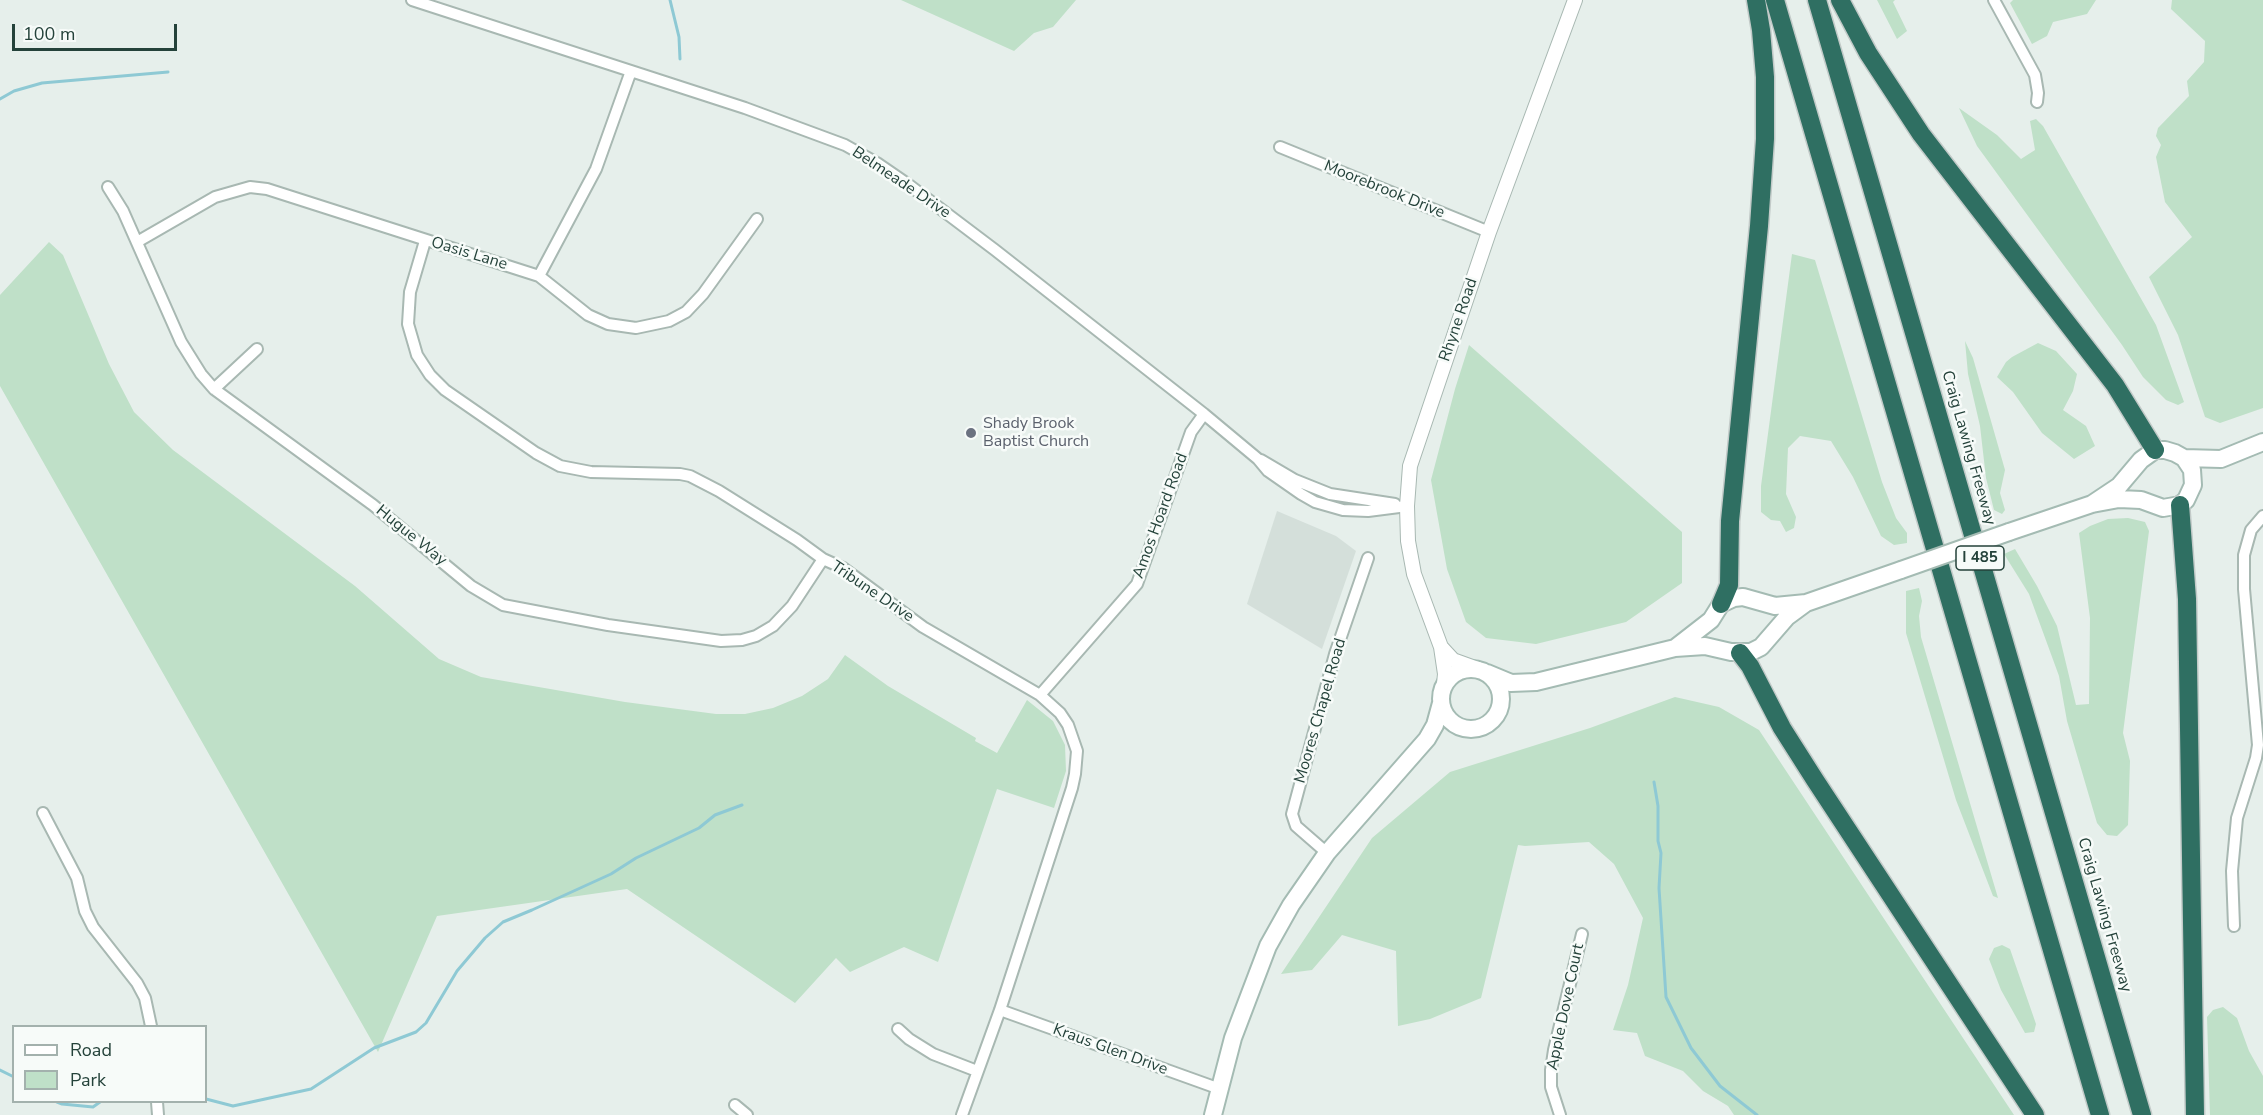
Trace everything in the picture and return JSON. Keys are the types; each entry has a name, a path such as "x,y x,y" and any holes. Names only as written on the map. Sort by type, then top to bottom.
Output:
{"highway":[{"path":"1721,604 1729,585 1731,512 1759,225 1765,139 1761,30 1756,0"},
{"name":"I 485","path":"1775,0 2100,1115"},
{"name":"Craig Lawing Freeway","path":"1817,0 2142,1115"},
{"path":"1840,0 1868,53 1921,134 2115,385 2155,450"},
{"path":"2180,505 2187,599 2195,1115"},
{"path":"1732,651 1750,666 1782,728 1815,780 2035,1115"}],"main road":[{"path":"1675,648 1711,620 1721,604 1734,598 1743,597 1776,606 1806,603 2092,504 2133,499 2163,508 2180,505 2186,500 2193,485 2221,459 2263,442"},
{"path":"2092,504 2119,486 2141,460 2155,450 2165,450 2184,458 2221,459"},
{"path":"2184,458 2192,470 2193,485"},
{"path":"1213,1115 1233,1038 1268,946 1291,904 1327,853 1426,739 1435,725 1444,684 1450,676 1468,668 1483,671 1511,683 1536,682 1675,648 1705,646 1751,652 1761,647 1788,617 1806,603"},
{"path":"1711,620 1713,636 1732,651"},
{"path":"1426,739 1446,732 1478,729 1495,718 1500,709 1500,689 1495,680 1483,671"},
{"path":"1500,709 1536,682"},
{"path":"1441,703 1450,721 1467,729"}],"street":[{"name":"Rhyne Road","path":"1444,684 1445,674 1441,647 1414,574 1408,541 1407,506 1410,465 1490,232 1575,0"},
{"path":"1994,0 2035,75 2037,102"},
{"name":"Belmeade Drive","path":"417,1 829,138 877,163 995,250 1204,414 1258,459 1268,471 1301,494 1324,505 1343,510 1368,512 1407,506"},
{"path":"538,276 596,169 631,71"},
{"name":"Moorebrook Drive","path":"1280,147 1490,232"},
{"name":"Hugue Way","path":"108,186 123,211 180,342 214,389 373,505 471,586 503,605 608,625 721,641 742,640 756,636 773,626 792,606 823,559"},
{"name":"Oasis Lane","path":"137,242 215,197 250,187 267,189 290,194 538,276 588,315 608,324 636,328 669,321 686,312 703,294 757,219"},
{"name":"Tribune Drive","path":"424,240 410,292 408,324 417,356 430,375 445,390 536,453 560,466 591,472 667,472 690,476 729,497 798,540 823,559 843,568 923,627 1040,695 1060,713 1068,724 1077,751 1075,774 1000,1010 962,1115"},
{"path":"214,389 257,349"},
{"name":"Amos Hoard Road","path":"1040,695 1137,584 1191,432 1204,414"},
{"path":"2234,926 2232,871 2237,818 2258,745 2244,590 2244,555 2251,530 2263,516"},
{"name":"Moores Chapel Road","path":"1327,853 1296,826 1292,814 1335,654 1368,558"},
{"path":"1441,647 1453,660 1483,671"},
{"path":"43,813 77,878 85,911 93,927 125,967 145,998 151,1025"},
{"name":"Apple Dove Court","path":"1560,1115 1551,1087 1551,1071 1582,934"},
{"name":"Kraus Glen Drive","path":"1000,1010 1220,1089"},
{"path":"898,1029 909,1040 933,1054 977,1071"},
{"path":"735,1105 747,1115"}],"shaded area":[{"path":"1277,511 1336,536 1356,551 1322,649 1247,604"}],"green space":[{"path":"901,0 1076,0 1053,27 1034,33 1014,51"},
{"path":"1877,0 1895,0 1893,2 1907,31 1897,39"},
{"path":"2013,0 2096,0 2087,14 2053,22 2047,36 2032,44 2010,3"},
{"path":"2172,0 2263,0 2263,408 2220,423 2205,417 2178,335 2149,277 2192,237 2165,202 2156,157 2161,145 2156,136 2158,128 2189,96 2187,81 2204,62 2205,41 2171,9"},
{"path":"1959,108 1997,135 2021,159 2035,150 2030,121 2036,119 2043,126 2156,325 2184,402 2178,405 2166,400 2143,377 1977,146"},
{"path":"49,242 63,255 109,364 134,412 173,450 355,586 439,659 481,677 625,702 716,714 745,714 773,708 802,696 828,679 845,655 888,686 997,753 1027,700 1053,721 1065,745 1066,771 1054,808 997,789 938,962 904,947 850,972 836,958 795,1003 627,889 437,916 378,1052 0,386 0,295"},
{"path":"1792,254 1815,260 1882,482 1896,518 1907,533 1907,543 1894,545 1881,536 1853,477 1831,441 1800,436 1788,448 1786,494 1796,517 1794,528 1786,532 1780,521 1771,520 1761,512 1761,486"},
{"path":"1965,341 1973,358 2005,470 2000,493 2005,510 2002,514 1994,510 1986,478 1980,426 1968,374"},
{"path":"2038,343 2056,351 2077,374 2073,391 2063,410 2086,426 2095,446 2074,459 2042,433 2013,392 1997,377 2012,357"},
{"path":"1469,345 1682,532 1682,583 1626,622 1536,644 1486,638 1466,622 1447,569 1431,480"},
{"path":"2128,518 2145,522 2149,531 2123,733 2130,761 2128,825 2117,836 2107,835 2097,823 2067,721 2059,676 2029,594 2004,554 2015,549 2037,586 2057,626 2076,705 2089,704 2090,618 2079,533 2108,519"},
{"path":"1919,588 1922,601 1919,616 1921,637 1998,898 1993,896 1956,800 1906,633 1906,591"},
{"path":"1675,697 1719,707 1759,730 2014,1115 1734,1115 1728,1106 1703,1091 1683,1071 1645,1056 1637,1033 1613,1030 1628,985 1643,918 1614,864 1589,842 1518,845 1481,998 1430,1019 1398,1026 1396,951 1342,935 1312,970 1281,974 1372,838 1450,772 1590,728"},
{"path":"2002,945 2010,949 2036,1024 2034,1032 2025,1033 2001,990 1989,959 1994,948"},
{"path":"2223,1007 2237,1018 2249,1051 2263,1076 2263,1115 2210,1115 2207,1017 2213,1010"}],"waterway":[{"path":"670,0 679,37 680,59"},
{"path":"0,99 14,91 42,83 168,72"},
{"path":"1654,782 1658,806 1658,841 1661,853 1659,888 1666,997 1691,1048 1720,1086 1757,1115"},
{"path":"207,1099 233,1106 311,1089 374,1048 416,1032 426,1023 457,971 485,938 503,922 611,874 636,858 699,828 715,815 742,805"},
{"path":"0,1070 12,1076"},
{"path":"60,1103 93,1107 99,1103"}],"place":[{"name":"Shady Brook Baptist Church","path":"971,433"}]}
